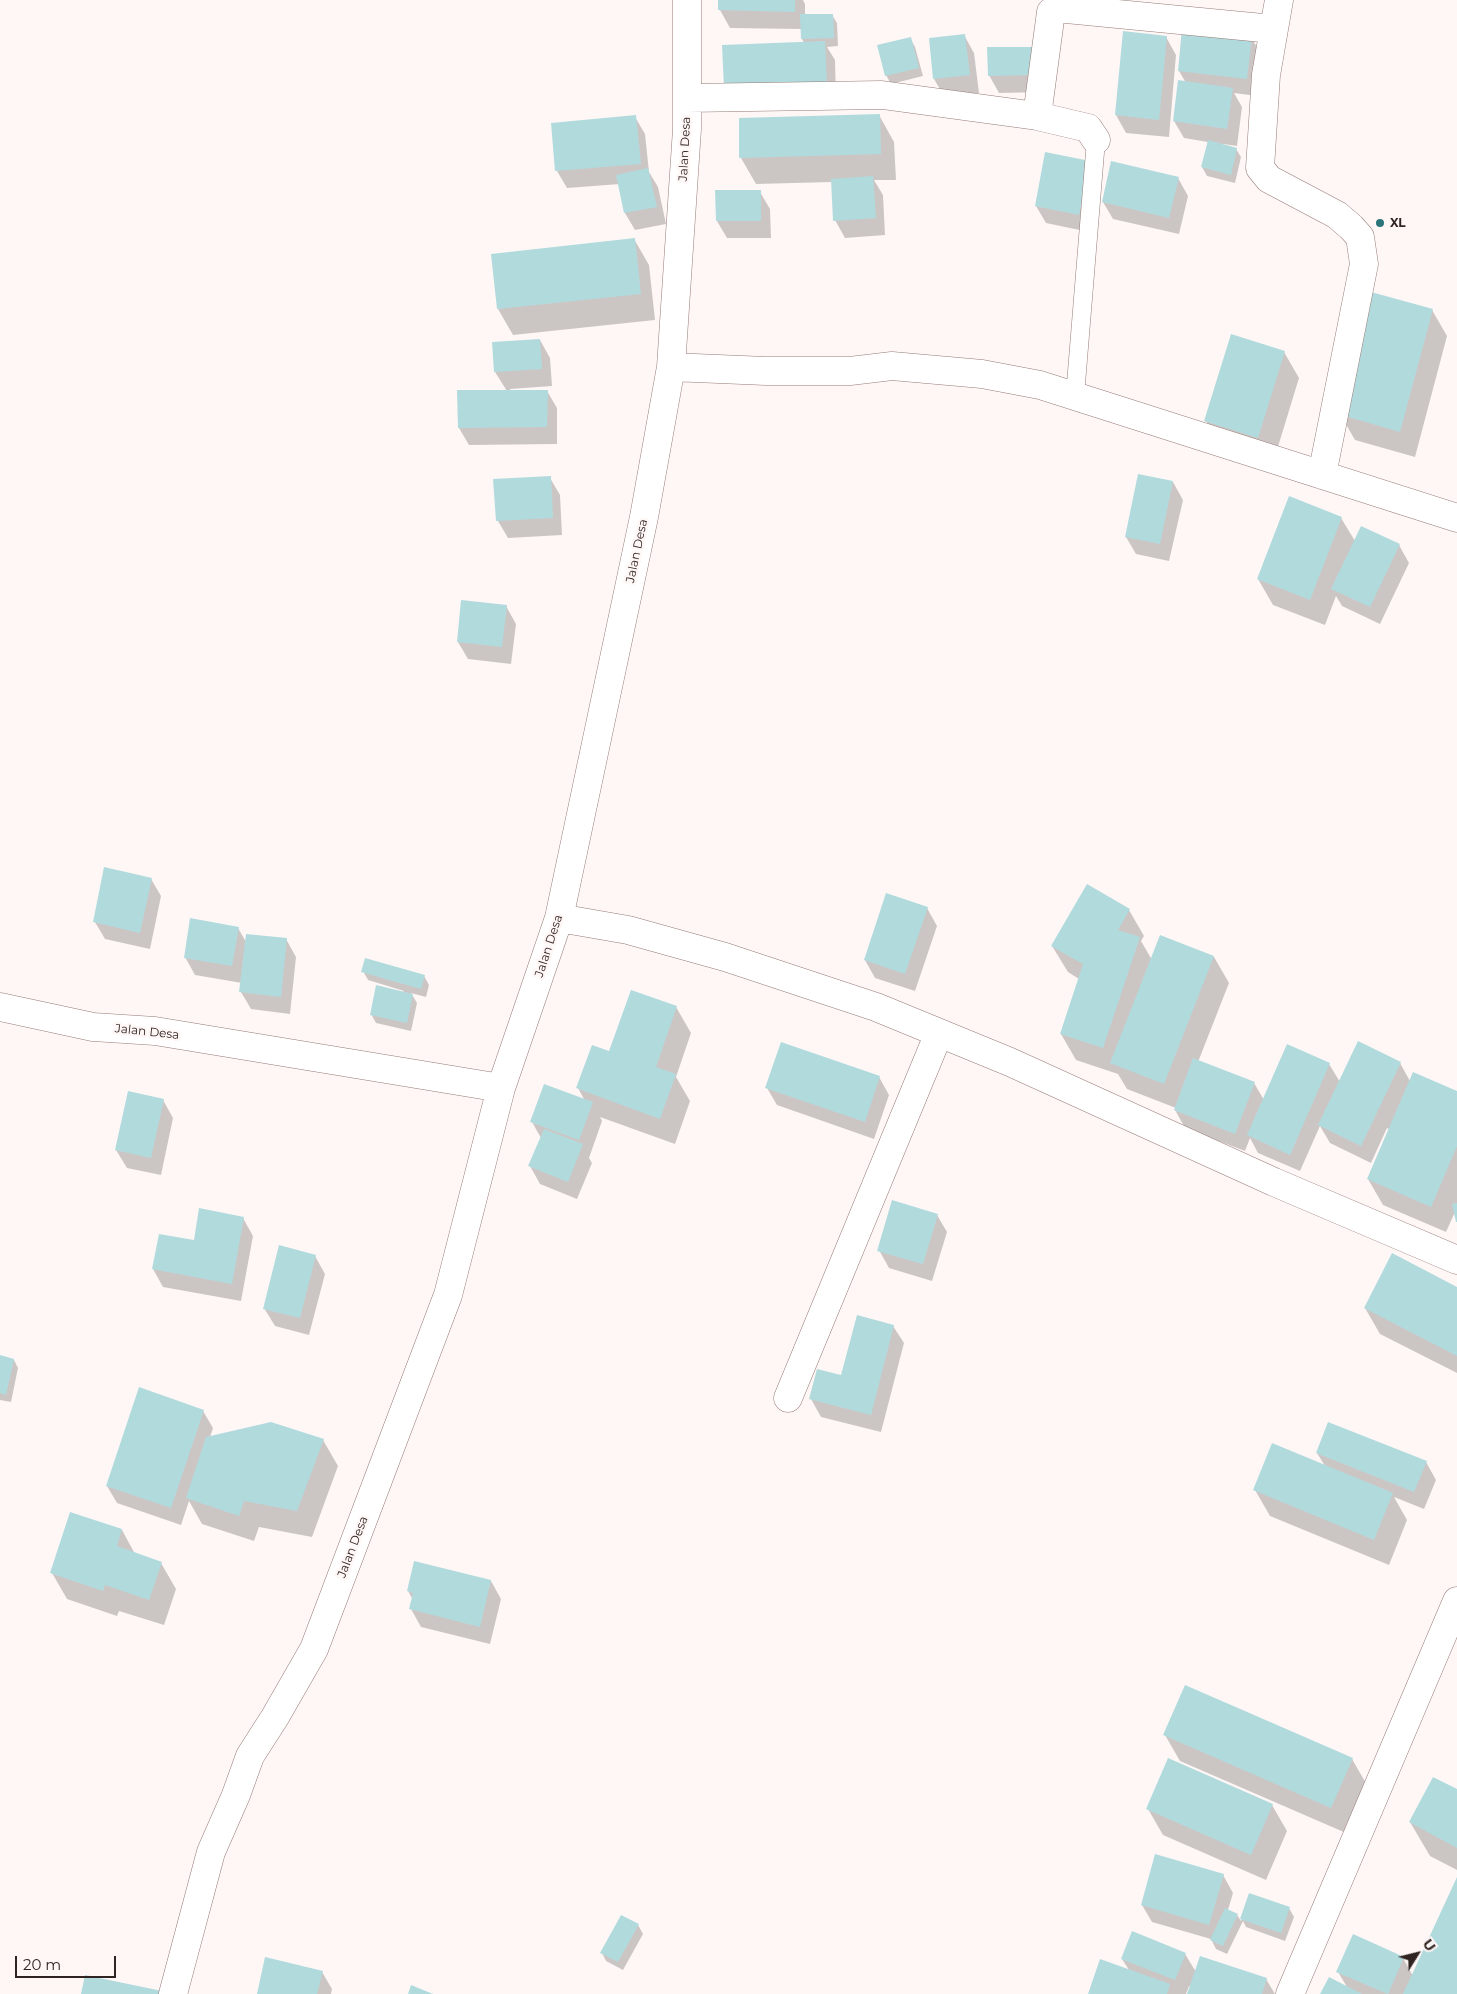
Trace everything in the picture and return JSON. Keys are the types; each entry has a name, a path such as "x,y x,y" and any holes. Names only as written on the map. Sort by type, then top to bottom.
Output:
{"street":[{"name":"Jalan Desa","path":"173,1994 211,1852 236,1795 250,1756 314,1649 448,1295 501,1088 558,918 644,517 672,367 687,129 687,0"},
{"path":"1279,0 1266,75 1260,168 1269,179 1337,215 1351,227 1360,237 1364,264 1322,475"},
{"path":"1037,116 1051,12 1056,8 1273,29"},
{"path":"687,98 882,95 1037,116 1088,128 1096,140"},
{"path":"672,367 850,371 892,366 982,374 1040,385 1457,518"},
{"path":"558,918 628,930 725,957 876,1007 1010,1062 1274,1182 1457,1260"},
{"name":"Jalan Desa","path":"0,1007 93,1027 155,1032 501,1088"},
{"path":"788,1398 939,1033"},
{"path":"1290,1994 1457,1601"}],"lane":[{"path":"1075,396 1096,140"}],"building":[{"path":"718,0 795,0 795,12 718,10"},
{"path":"800,14 833,14 834,38 801,39"},
{"path":"1182,28 1252,36 1247,79 1178,71"},
{"path":"1123,31 1167,36 1159,120 1115,115"},
{"path":"965,34 970,75 933,79 929,38"},
{"path":"911,37 919,68 885,76 877,45"},
{"path":"825,41 827,84 724,88 722,45"},
{"path":"987,47 1033,47 1033,75 988,76"},
{"path":"1178,80 1233,88 1227,129 1173,121"},
{"path":"880,114 881,154 739,158 739,118"},
{"path":"636,115 641,164 555,171 551,123"},
{"path":"1208,140 1237,148 1231,175 1201,167"},
{"path":"1045,152 1090,161 1079,215 1035,206"},
{"path":"1111,161 1179,177 1169,218 1102,202"},
{"path":"648,168 657,207 624,213 616,175"},
{"path":"873,176 876,218 833,221 831,179"},
{"path":"715,190 761,190 761,221 716,221"},
{"path":"635,238 641,294 497,309 491,254"},
{"path":"1371,292 1433,309 1400,432 1338,414"},
{"path":"1231,334 1285,351 1258,438 1204,421"},
{"path":"540,339 542,369 494,372 492,342"},
{"path":"457,390 548,390 547,427 458,428"},
{"path":"1138,474 1173,481 1160,544 1125,537"},
{"path":"551,476 553,518 496,521 493,479"},
{"path":"1289,496 1342,517 1310,600 1257,579"},
{"path":"1361,526 1400,544 1370,607 1331,589"},
{"path":"461,600 507,605 502,647 457,642"},
{"path":"104,867 152,878 140,933 93,922"},
{"path":"1087,884 1130,909 1118,930 1140,937 1103,1048 1060,1034 1083,964 1051,946"},
{"path":"886,893 928,907 905,974 864,960"},
{"path":"190,918 239,927 232,966 184,958"},
{"path":"246,934 287,938 281,997 239,992"},
{"path":"1160,935 1214,956 1164,1084 1110,1063"},
{"path":"365,958 425,975 421,989 361,972"},
{"path":"376,985 413,994 407,1023 370,1015"},
{"path":"631,990 677,1006 656,1067 676,1074 660,1119 576,1088 592,1045 609,1051"},
{"path":"1358,1041 1401,1062 1361,1146 1318,1125"},
{"path":"781,1042 880,1076 865,1122 765,1088"},
{"path":"1287,1044 1330,1063 1290,1155 1247,1135"},
{"path":"1193,1058 1255,1082 1235,1134 1174,1110"},
{"path":"1413,1072 1457,1091 1457,1146 1431,1207 1367,1179"},
{"path":"544,1084 593,1102 579,1140 530,1122"},
{"path":"128,1091 164,1099 151,1158 115,1150"},
{"path":"544,1129 583,1144 568,1182 528,1166"},
{"path":"892,1200 938,1214 923,1264 877,1251"},
{"path":"1457,1203 1457,1222 1456,1222 1452,1204"},
{"path":"199,1208 244,1217 232,1284 152,1269 159,1234 194,1240"},
{"path":"279,1245 316,1255 300,1318 263,1309"},
{"path":"1392,1253 1457,1287 1457,1356 1364,1308"},
{"path":"857,1315 894,1325 871,1415 809,1399 817,1369 841,1375"},
{"path":"0,1355 14,1359 6,1395 0,1393"},
{"path":"139,1387 204,1410 171,1508 106,1486"},
{"path":"271,1422 324,1439 297,1511 244,1501 239,1516 186,1498 206,1437"},
{"path":"1328,1422 1427,1461 1414,1492 1316,1453"},
{"path":"1272,1443 1393,1493 1374,1540 1253,1490"},
{"path":"70,1512 122,1529 117,1546 162,1562 149,1600 105,1585 103,1591 50,1573"},
{"path":"414,1561 491,1580 480,1627 409,1609 413,1593 407,1591"},
{"path":"1185,1685 1353,1758 1331,1808 1163,1735"},
{"path":"1168,1758 1273,1804 1251,1855 1146,1809"},
{"path":"1433,1777 1457,1789 1457,1848 1409,1822"},
{"path":"1155,1854 1224,1874 1209,1925 1141,1905"},
{"path":"1457,1877 1457,1994 1403,1994"},
{"path":"1249,1893 1290,1907 1281,1933 1240,1919"},
{"path":"1225,1908 1238,1914 1223,1946 1210,1940"},
{"path":"621,1915 639,1924 618,1962 600,1953"},
{"path":"1132,1931 1186,1953 1175,1980 1121,1959"},
{"path":"1353,1934 1404,1957 1388,1994 1336,1972"},
{"path":"1200,1956 1267,1978 1262,1994 1187,1994"},
{"path":"265,1957 323,1971 317,1994 257,1994"},
{"path":"1100,1959 1170,1984 1167,1994 1088,1994"},
{"path":"85,1975 162,1991 161,1994 81,1994"},
{"path":"1329,1977 1362,1994 1320,1994"},
{"path":"411,1985 433,1994 408,1994"}],"place":[{"name":"XL","path":"1380,223"}]}
